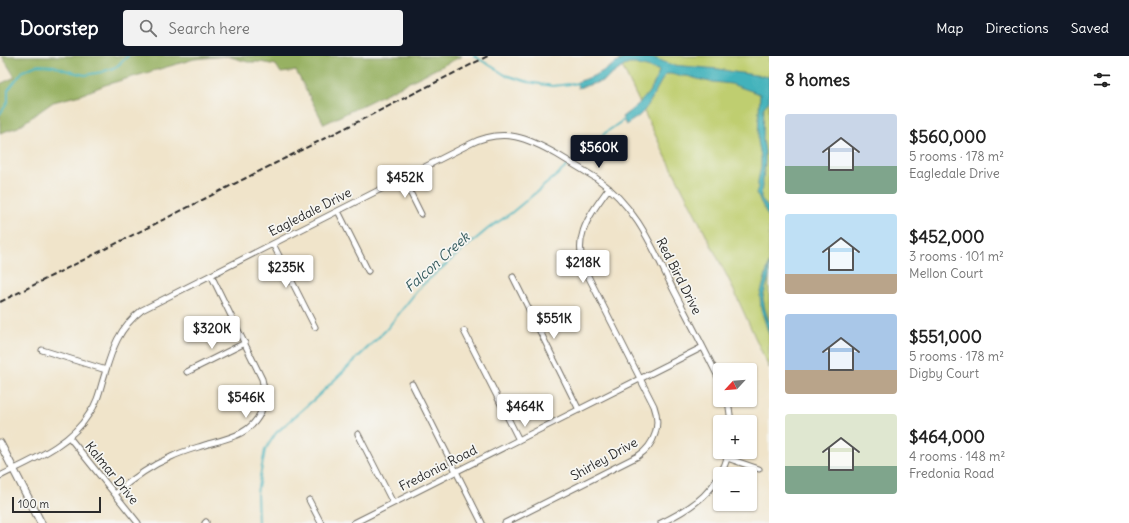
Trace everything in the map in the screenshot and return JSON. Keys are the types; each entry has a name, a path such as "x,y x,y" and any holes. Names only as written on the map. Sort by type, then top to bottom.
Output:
{"main road":[{"path":"0,443 41,523"}],"street":[{"name":"Eagledale Drive","path":"0,476 55,447 69,437 84,422 93,408 113,347 126,325 134,317 150,306 473,142 494,136 508,136 527,139 565,159 609,188"},
{"path":"403,178 421,214"},
{"name":"Red Bird Drive","path":"609,188 624,203 642,227 713,367"},
{"name":"Shirley Drive","path":"505,523 636,457 647,449 656,431 657,421 654,406 587,274 582,258 581,239 585,226 609,188"},
{"path":"338,211 368,271"},
{"path":"273,244 315,327"},
{"path":"115,494 136,477 159,462 186,450 234,437 246,430 254,423 262,408 264,387 260,374 211,275"},
{"path":"513,277 579,410"},
{"path":"464,331 519,440"},
{"path":"187,372 244,343"},
{"name":"Fredonia Road","path":"354,523 703,347"},
{"path":"42,350 106,370"},
{"path":"412,384 482,523"},
{"path":"358,434 393,503"},
{"name":"Kalmar Drive","path":"69,437 138,523"},
{"path":"661,523 682,512 700,499 715,482 727,459"},
{"path":"730,459 759,469"},
{"path":"309,500 321,523"}],"green space":[{"path":"2,56 227,56 194,59 53,102 18,127 0,133 0,84 15,77"},
{"path":"227,56 462,56 324,124 296,71 281,73 276,65 260,62 248,62"},
{"path":"617,56 769,56 769,368 730,282 663,151"}],"water":[{"path":"628,56 652,57 672,65 719,69 769,77 769,101 764,107 763,140 765,163 761,198 769,209 769,218 756,193 761,167 758,141 760,94 731,84 705,81 687,76 666,74 650,103 643,112 626,125 622,117 640,103 649,92 656,80 659,72 658,70 635,64 629,64 603,81 578,88 577,82 597,74"},
{"path":"769,263 769,276 763,298 769,323 769,335 761,309 760,296"}],"waterway":[{"path":"0,114 8,102 8,90 23,71 37,65 54,66 85,75 102,72 116,67 128,56"},
{"path":"474,56 505,75 528,82 552,86 580,83"},
{"name":"Falcon Creek","path":"258,523 257,493 265,450 276,433 319,395 386,330 420,287 489,228 510,214 605,133 625,119"}],"railway":[{"path":"0,302 488,56"}]}
